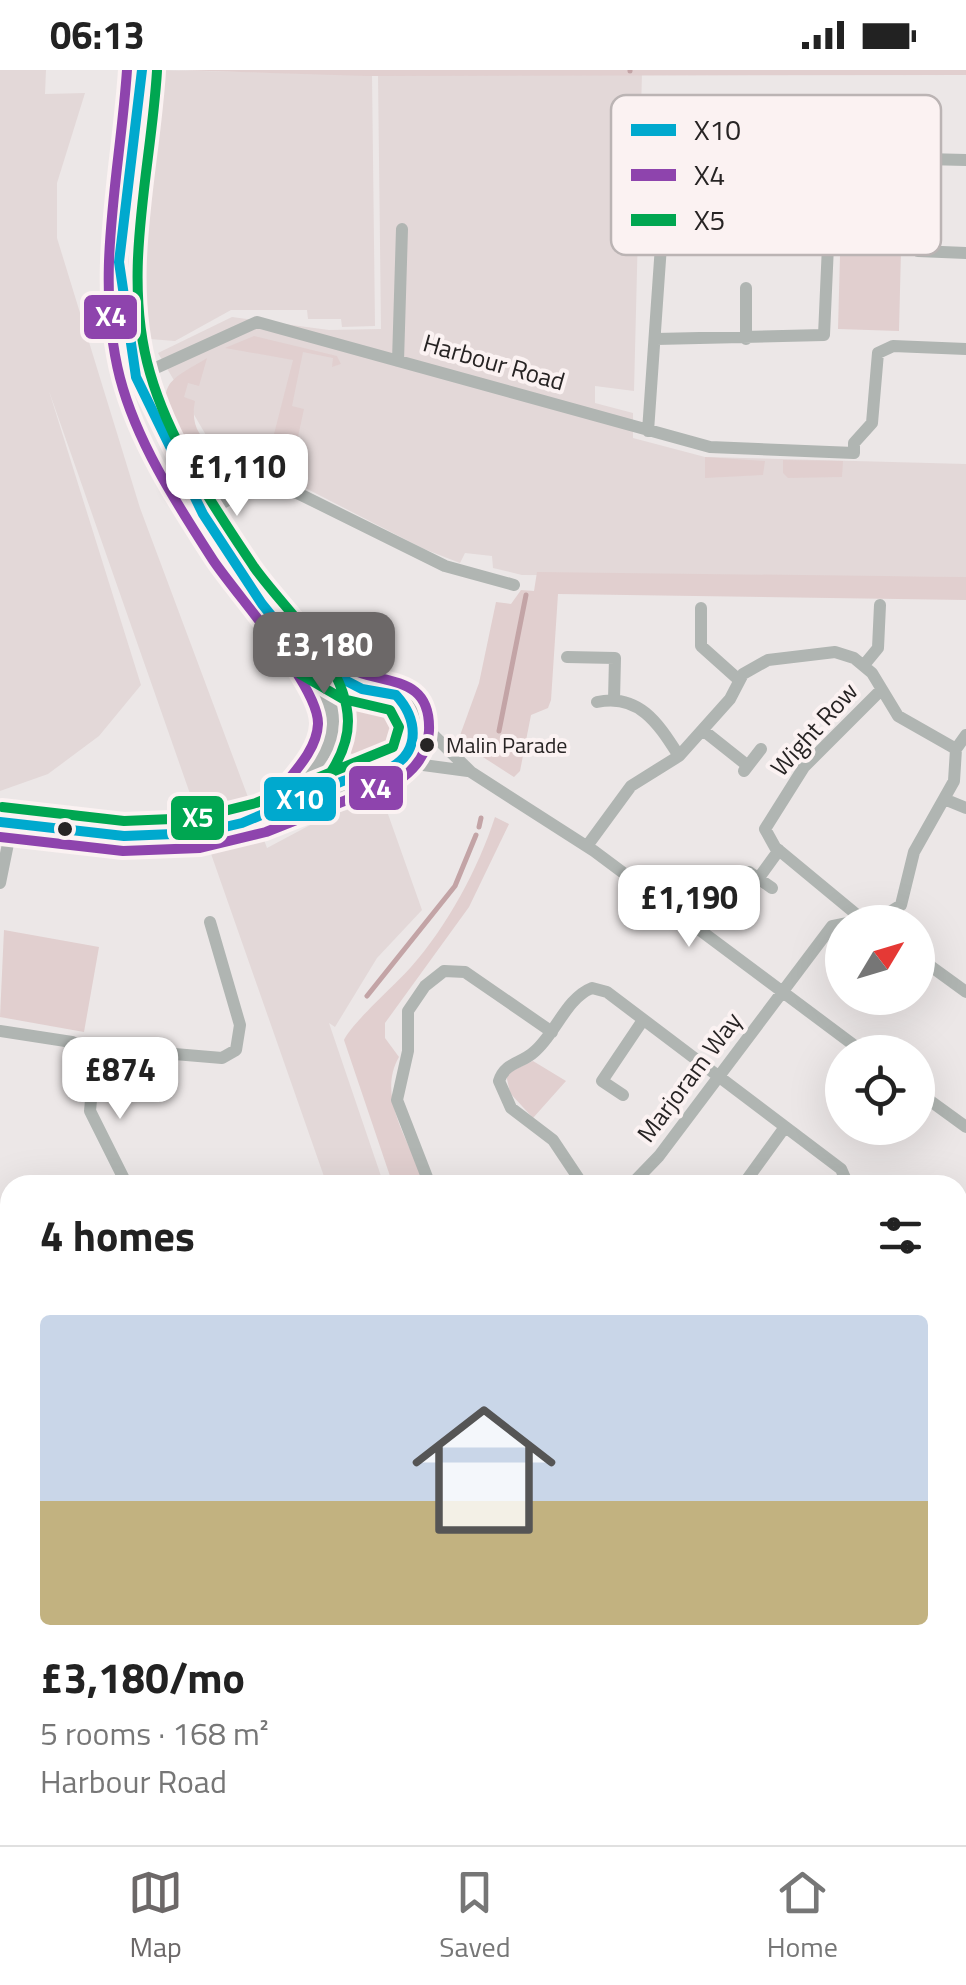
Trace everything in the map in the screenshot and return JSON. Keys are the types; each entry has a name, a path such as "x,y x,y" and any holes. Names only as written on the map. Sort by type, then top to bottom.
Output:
{"street":[{"path":"142,70 119,262 136,378 162,438 203,514 262,604 308,661 333,717 332,740 288,804"},
{"path":"941,159 966,160"},
{"path":"398,360 402,228"},
{"path":"941,252 966,253"},
{"path":"648,432 659,255"},
{"path":"656,340 818,337 826,332 829,255"},
{"path":"746,288 746,338"},
{"name":"Harbour Road","path":"136,378 253,322 648,432 725,449 851,453 872,423 878,353 894,346 966,349"},
{"path":"203,514 256,484 273,481 445,566 514,585"},
{"path":"864,664 878,648 880,605"},
{"path":"701,608 702,646 739,680"},
{"path":"588,846 631,786 679,756 704,731 739,680 768,660 835,652 864,664 898,716 956,749"},
{"path":"566,657 615,658 614,700"},
{"path":"308,661 362,690 396,695 471,772 588,846 838,1035"},
{"path":"333,717 349,695 362,690"},
{"name":"Wight Row","path":"779,850 766,830 788,789 812,757 881,690"},
{"path":"598,702 614,700 644,710 679,756"},
{"path":"400,762 414,739 411,713"},
{"path":"704,731 745,769 761,749"},
{"path":"900,905 914,852 956,778 956,749 966,735"},
{"path":"332,740 346,762 369,772"},
{"path":"0,884 6,823 133,836 201,833 262,819 288,804 400,762 471,772"},
{"path":"944,799 966,808"},
{"path":"772,888 754,875 779,850 846,905"},
{"path":"95,1056 115,1049 222,1058 236,1050 240,1025 210,922"},
{"name":"Marjoram Way","path":"640,1175 659,1156 825,935"},
{"path":"935,969 966,992"},
{"path":"426,1175 397,1100 408,1051 408,1010 425,986 444,972 465,972 552,1032"},
{"path":"576,1175 553,1140 511,1108 499,1081 504,1069 533,1054 580,995 592,988 607,992 845,1175"},
{"path":"623,1095 602,1081 643,1020"},
{"path":"0,1031 72,1042 95,1056"},
{"path":"95,1056 90,1111 123,1175"},
{"path":"935,1105 961,1124 965,1106"},
{"path":"750,1175 785,1127"}],"shaded area":[{"path":"0,70 46,70 45,94 85,93 57,183 57,238 140,508 267,848 329,815 383,800 422,910 377,958 335,1027 329,1023 381,1175 323,1175 49,391 141,685 99,736 48,774 0,791"},
{"path":"158,70 372,75 375,326 342,327 341,319 308,319 307,310 231,310 175,341 150,339 144,331 137,297 136,228"},
{"path":"178,70 966,70 966,75 367,76"},
{"path":"642,72 641,95 611,95 611,255 637,255 634,391 595,386 595,403 633,413 633,438 705,457 966,464 966,577 522,575 493,568 492,556 465,553 460,563 424,549 282,476 231,478 158,353 232,317 329,330 381,329 378,74"},
{"path":"840,255 901,255 899,331 838,329"},
{"path":"254,336 337,356 341,364 332,367 333,358 303,352 292,406 304,409 289,479 262,475 246,480 241,474 210,479 192,463 176,438 166,410 168,387 180,374 207,358 199,386 188,383 184,397 195,401 198,431 217,449 275,464 289,449 291,438 274,434 293,360 225,348"},
{"path":"705,457 765,461 763,475 705,478"},
{"path":"783,460 843,461 842,477 788,478 783,473"},
{"path":"537,572 966,577 966,600 558,594 551,700 548,708 531,715 520,771 514,777 458,741 479,683 496,602 511,604 521,590 534,591"},
{"path":"373,698 396,707 405,730 396,753 373,762 350,753 341,730 350,707"},
{"path":"495,817 509,824 469,907 385,1023 385,1038 399,1057 391,1089 394,1105 421,1175 390,1175 344,1040 437,933 480,856"},
{"path":"4,930 99,947 84,1032 0,1017"},
{"path":"533,1061 566,1081 533,1118 510,1093 506,1074"}],"waterway":[{"path":"499,731 526,595"},
{"path":"479,827 481,818"},
{"path":"367,996 455,886 476,835"}],"transit line":[{"name":"X4","path":"127,70 109,263 109,301 120,378 147,449 172,495 213,560 292,665 315,708 318,724 313,744 276,795"},
{"name":"X10","path":"0,822 124,836 199,833 242,823 343,781 392,767 412,743 412,723 396,695 362,689 308,661 262,604 203,514 136,377 119,262 142,70"},
{"name":"X5","path":"157,71 138,260 142,336 150,373 169,424 209,498 254,567 326,658 345,700 348,721 343,747 332,771 300,813"},
{"name":"X4","path":"0,837 123,851 200,848 266,832 402,778 427,745 428,714 424,702 407,686 352,670 316,648"},
{"name":"X5","path":"2,807 124,821 196,818 256,803 393,747 399,727 390,710 343,699 300,674"}],"place":[{"name":"Malin Parade","path":"427,745"}]}
